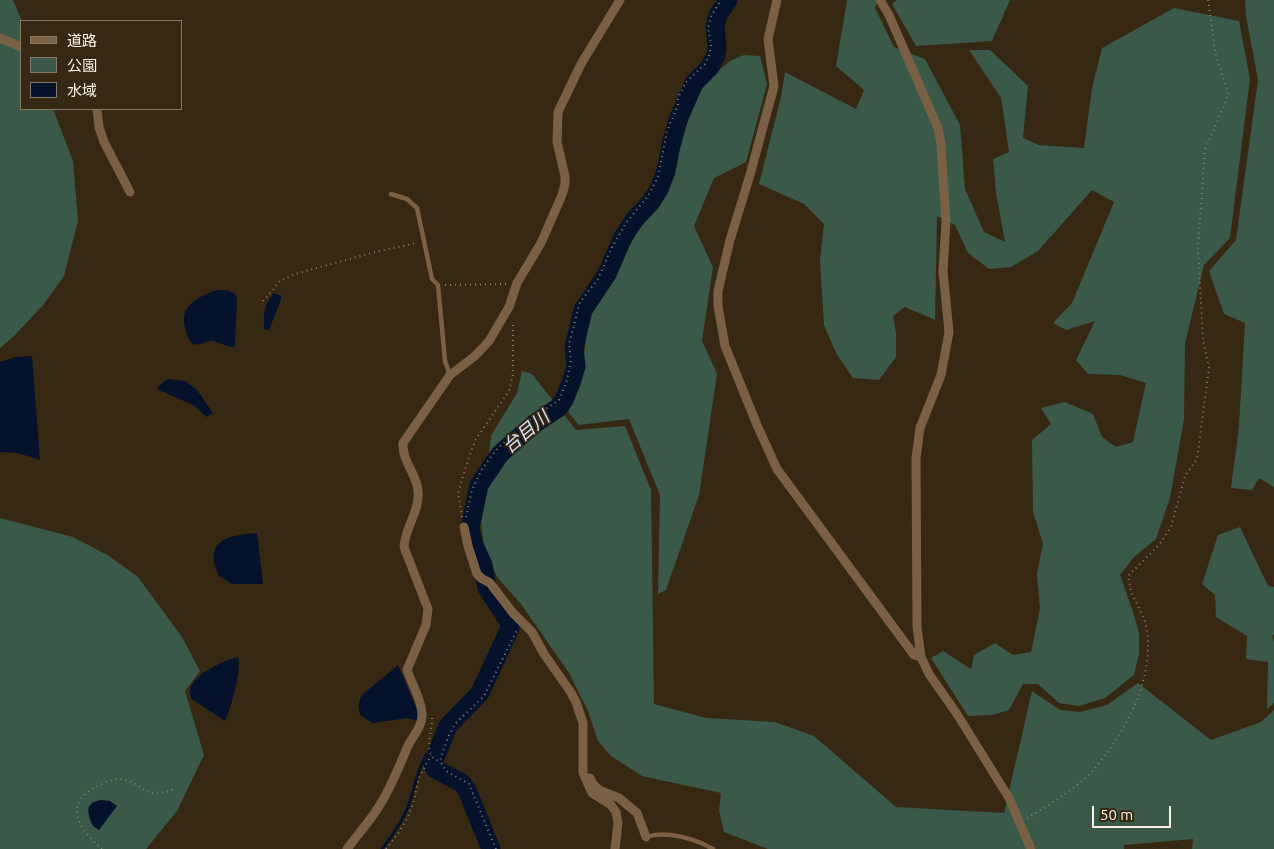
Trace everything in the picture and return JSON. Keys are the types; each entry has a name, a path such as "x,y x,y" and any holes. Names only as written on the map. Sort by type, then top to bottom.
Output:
{"street":[{"path":"347,849 380,805 397,774 410,743 419,730 421,722 420,706 407,670 426,625 428,609 404,547 417,506 418,496 416,482 402,449 403,443 450,375 475,356 489,341 509,307 518,283 541,243 565,184 557,142 558,112 581,64 620,0"},
{"path":"777,0 768,39 774,86 730,240 718,291 718,306 725,346 777,469 914,656 921,657"},
{"path":"880,0 890,15 938,128 943,171 946,222 943,271 949,332 941,375 920,428 916,458 917,620 921,657 929,674 994,772 1021,822 1031,849"},
{"path":"0,38 20,47"},
{"path":"97,110 99,127 104,142 130,192"},
{"path":"464,526 468,546 478,574 490,583 532,632 544,654 576,702 583,723 582,773 592,793 611,805 616,812 618,823 615,849"},
{"path":"582,759 592,784 599,790 619,798 637,813 646,837"}],"lane":[{"path":"391,194 407,199 417,208 432,279 438,285 445,361 450,375"},
{"path":"646,837 657,834 672,836 704,844 713,849"}],"path":[{"path":"464,526 472,490 482,468 497,449 528,422 559,400 567,380 571,360 569,344 580,302 598,279 611,249 626,223 652,190 658,177 667,131 678,105 678,98 686,82 705,64 710,53 711,45 708,28 711,16 721,0"},
{"path":"1021,822 1058,800 1093,771 1118,738 1132,713 1142,687 1148,648 1147,629 1131,591 1128,576 1159,545 1171,527 1185,476 1197,459 1208,368 1203,340 1198,247 1204,159 1205,150 1228,92 1216,56 1208,0"},
{"path":"262,301 274,290 278,282 295,274 424,241"},
{"path":"438,285 518,283"},
{"path":"464,526 458,493 469,457 476,439 509,391 514,374 513,319 509,307"},
{"path":"440,761 448,737 455,724 484,696 515,636 521,620"},
{"path":"386,849 408,817 420,778 430,754 440,761 446,771 469,784 496,849"},
{"path":"102,849 84,831 80,823 77,806 82,795 97,786 118,779 126,780 149,792 162,794 174,789"}],"green space":[{"path":"0,0 13,0 22,20 20,20 20,110 53,110 73,161 78,221 64,276 44,304 0,348"},
{"path":"847,0 878,0 875,8 894,47 925,59 960,125 965,189 984,232 1005,242 996,193 993,159 1009,152 1001,98 969,50 990,50 1028,86 1023,138 1039,145 1084,148 1092,88 1102,48 1174,8 1239,21 1250,79 1230,238 1204,265 1185,343 1184,419 1170,498 1156,539 1133,558 1120,575 1139,633 1139,654 1134,675 1105,698 1079,706 1059,703 1038,684 1023,684 1009,710 992,715 968,716 931,658 943,651 971,669 974,655 995,643 1013,655 1031,652 1040,609 1037,573 1043,544 1033,512 1032,440 1051,424 1041,408 1065,402 1093,414 1102,437 1116,447 1133,442 1146,383 1120,375 1088,374 1076,360 1095,321 1066,330 1053,323 1072,303 1114,202 1092,190 1038,251 1011,267 989,269 968,253 955,225 937,216 935,320 905,307 893,316 896,333 896,357 879,380 853,378 837,355 824,325 820,261 824,224 804,204 759,184 781,97 785,72 856,109 864,90 836,66"},
{"path":"897,0 1010,0 992,41 916,46 892,4"},
{"path":"1245,0 1274,0 1274,487 1259,478 1252,490 1231,488 1239,426 1245,323 1224,314 1209,271 1236,240 1258,80 1246,16"},
{"path":"744,55 760,56 767,84 746,162 714,178 694,226 713,267 702,341 717,374 699,495 666,590 658,594 660,495 629,419 579,425 568,412 580,384 589,317 639,229 669,188 692,105 707,80 730,61"},
{"path":"522,371 532,374 576,430 625,426 651,490 654,704 706,718 775,722 814,736 896,807 1004,813 1032,691 1060,710 1080,712 1107,705 1138,683 1211,740 1261,722 1274,710 1274,849 1192,849 1193,839 1124,845 1124,849 768,849 724,832 719,811 721,793 642,776 611,756 598,741 588,711 569,673 521,604 497,577 484,546 481,521 491,436 517,393"},
{"path":"0,518 73,537 109,556 138,577 182,637 200,671 185,691 204,755 177,811 146,849 0,849"},
{"path":"1240,527 1268,586 1274,587 1274,634 1272,637 1274,641 1274,703 1267,709 1268,662 1246,659 1247,636 1216,617 1215,595 1202,584 1218,535"}],"water":[{"path":"216,290 228,290 235,294 237,299 235,347 213,341 194,344 187,334 184,322 187,309 202,296"},
{"path":"274,293 281,296 281,300 269,330 264,329 266,306"},
{"path":"32,356 40,460 18,453 0,452 0,362 16,357"},
{"path":"168,379 185,381 197,390 213,413 206,417 195,406 157,389"},
{"path":"257,533 263,584 232,584 219,576 214,555 216,548 221,542 236,536"},
{"path":"238,657 239,663 233,699 225,721 193,700 190,693 192,686 204,672"},
{"path":"398,665 417,709 417,721 408,718 373,723 361,716 359,706 362,695"},
{"path":"102,800 110,801 117,806 99,830 93,826 88,809 92,803"}],"waterway":[{"name":"台目川","path":"491,849 467,790 462,783 435,769 433,763 448,726 480,693 510,628 508,620 487,588 483,565 473,543 470,528 479,485 500,454 534,424 558,408 564,400 576,366 574,348 583,310 607,274 623,237 659,189 666,171 678,120 694,83 710,67 716,55 715,27 718,15 728,0"},
{"path":"382,849 404,816 420,767 426,755 437,751"}]}
